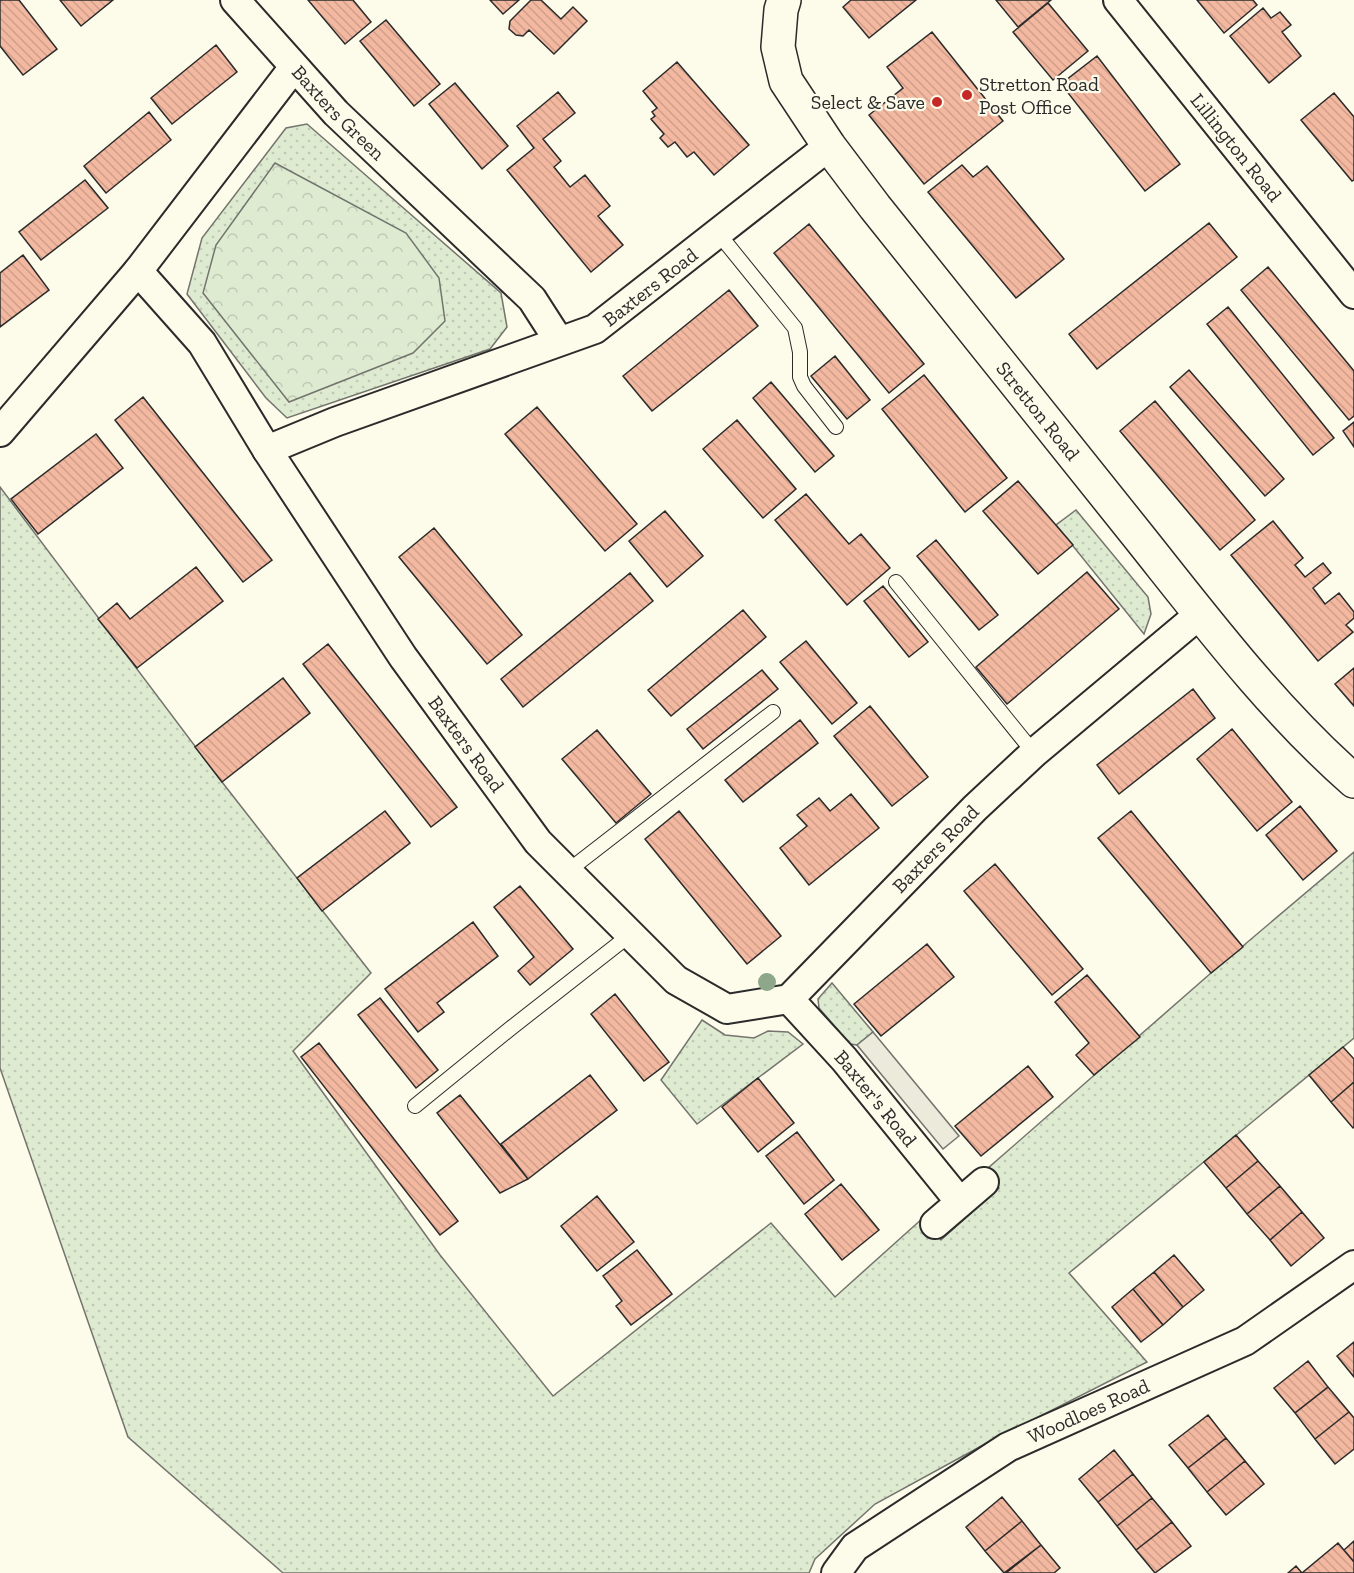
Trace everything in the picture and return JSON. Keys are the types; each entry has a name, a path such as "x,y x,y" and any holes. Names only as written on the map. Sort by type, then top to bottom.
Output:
{"street":[{"path":"235,0 294,67"},
{"name":"Lillington Road","path":"1118,0 1354,294"},
{"name":"Stretton Road","path":"782,5 778,47 786,81 830,146 875,207 1200,614 1294,722 1327,757 1354,781"},
{"name":"Baxters Green","path":"0,432 138,271 294,67 336,113 532,299 559,341"},
{"name":"Baxters Road","path":"830,146 595,329 335,422 267,450 403,657 538,842 676,980 727,1010 789,999 975,808 1034,753 1200,614"},
{"path":"138,271 202,343 267,450"},
{"name":"Baxter's Road","path":"789,999 843,1059 960,1202"},
{"path":"935,1224 984,1182"},
{"name":"Woodloes Road","path":"836,1573 855,1547 1008,1447 1245,1341 1354,1265"}],"lane":[{"path":"718,233 795,328 800,352 800,377 804,386 836,427"},
{"path":"896,582 1034,753"},
{"path":"568,871 773,712"},
{"path":"415,1106 631,934"}],"green space":[{"path":"307,124 501,293 507,327 490,349 287,418 266,398 187,294 202,238 286,128"},
{"path":"275,163 406,233 439,278 445,321 413,353 289,402 203,293 216,245"},
{"path":"0,487 222,782 371,973 293,1051 440,1255 553,1396 771,1223 835,1297 924,1217 941,1240 999,1188 987,1169 1211,973 1354,852 1354,1038 1069,1273 1147,1362 985,1444 875,1504 815,1559 809,1573 283,1573 128,1437 0,1068"},
{"path":"1076,510 1148,597 1151,614 1144,634 1056,525"},
{"path":"832,983 873,1032 857,1045 850,1044 819,1008 818,999"},
{"path":"702,1020 725,1035 754,1038 768,1031 788,1032 803,1044 697,1124 661,1080"}],"shaded area":[{"path":"873,1032 959,1136 943,1149 857,1045"}],"building":[{"path":"0,0 19,0 57,49 23,75 0,46"},
{"path":"60,0 113,0 81,26"},
{"path":"308,0 353,0 371,22 345,44"},
{"path":"490,0 519,0 503,14"},
{"path":"531,0 541,0 561,19 573,7 587,21 554,54 529,30 523,36 516,35 509,29 510,21"},
{"path":"851,0 916,0 869,38 843,7"},
{"path":"996,0 1051,0 1018,27"},
{"path":"1197,0 1253,0 1257,5 1224,33"},
{"path":"1048,3 1088,51 1053,80 1013,32"},
{"path":"1263,8 1271,18 1280,12 1291,25 1282,32 1301,56 1269,83 1230,36"},
{"path":"386,20 440,84 414,106 360,41"},
{"name":"Select & Save","path":"932,32 1003,121 924,184 869,115 903,88 887,67"},
{"path":"216,45 237,72 172,124 151,98"},
{"path":"1097,56 1180,164 1145,191 1061,84"},
{"path":"677,62 749,145 714,175 694,152 687,157 675,142 668,147 660,138 664,134 651,119 655,116 652,112 657,108 643,91"},
{"path":"455,83 508,146 482,169 429,104"},
{"path":"558,92 575,113 543,139 561,161 554,167 570,187 585,175 610,206 598,216 623,245 591,272 507,170 534,148 517,126"},
{"path":"1334,93 1354,117 1354,180 1352,181 1301,120"},
{"path":"149,112 171,140 106,193 84,166"},
{"path":"962,165 973,177 987,166 1064,259 1016,298 928,192"},
{"path":"85,180 108,208 41,260 19,232"},
{"path":"1209,223 1237,257 1097,369 1069,334"},
{"path":"809,224 924,364 889,393 774,253"},
{"path":"23,255 49,290 0,327 0,273"},
{"path":"1268,267 1354,371 1354,416 1349,420 1241,290"},
{"path":"729,290 758,326 652,411 623,376"},
{"path":"1228,307 1334,438 1313,455 1207,324"},
{"path":"835,356 870,400 847,419 811,376"},
{"path":"1189,370 1284,479 1265,496 1170,387"},
{"path":"924,375 1007,478 965,512 882,409"},
{"path":"771,382 834,456 815,472 753,398"},
{"path":"143,397 272,560 243,582 115,420"},
{"path":"1155,401 1255,520 1220,550 1120,431"},
{"path":"537,407 637,524 605,551 505,434"},
{"path":"737,420 796,489 763,518 703,449"},
{"path":"1354,422 1354,447 1343,431"},
{"path":"96,434 123,468 38,534 11,499"},
{"path":"1018,481 1073,545 1038,574 983,511"},
{"path":"806,494 849,544 861,534 890,568 847,605 775,520"},
{"path":"665,511 703,556 667,587 629,541"},
{"path":"1273,521 1303,558 1295,565 1305,577 1323,563 1331,573 1313,588 1325,604 1339,593 1354,612 1354,618 1346,625 1353,632 1318,661 1231,555"},
{"path":"434,528 522,635 487,664 399,557"},
{"path":"936,540 998,615 979,630 917,556"},
{"path":"196,567 223,601 137,668 98,619 117,603 130,619"},
{"path":"1087,572 1119,609 1007,704 976,667"},
{"path":"630,573 653,601 523,707 501,679"},
{"path":"883,586 928,642 909,657 864,601"},
{"path":"743,610 766,637 671,716 648,690"},
{"path":"806,641 857,703 832,724 780,662"},
{"path":"328,644 457,807 431,827 303,664"},
{"path":"1354,668 1354,706 1335,684"},
{"path":"762,670 778,689 703,749 687,729"},
{"path":"283,678 310,713 222,782 195,747"},
{"path":"1193,689 1215,718 1119,794 1097,765"},
{"path":"870,706 928,777 892,806 834,736"},
{"path":"800,720 818,743 743,802 725,780"},
{"path":"1232,729 1292,802 1257,831 1197,759"},
{"path":"597,730 651,794 616,823 562,759"},
{"path":"851,794 879,828 809,885 780,848 807,826 797,815 819,798 830,811"},
{"path":"1300,806 1337,851 1303,880 1266,835"},
{"path":"385,811 410,843 322,911 297,878"},
{"path":"679,811 781,936 747,964 645,839"},
{"path":"1131,811 1243,947 1211,973 1098,838"},
{"path":"995,864 1083,969 1052,995 964,891"},
{"path":"520,886 573,949 530,985 518,971 534,957 494,907"},
{"path":"473,922 498,956 437,1003 444,1012 418,1032 385,989"},
{"path":"927,944 954,977 881,1036 854,1004"},
{"path":"1087,975 1140,1037 1094,1075 1076,1055 1089,1043 1055,1002"},
{"path":"615,994 669,1062 644,1081 591,1014"},
{"path":"380,998 438,1070 416,1088 358,1015"},
{"path":"319,1043 458,1221 440,1235 301,1057"},
{"path":"1343,1047 1354,1059 1354,1082 1331,1102 1309,1075"},
{"path":"1028,1066 1053,1097 981,1156 955,1126"},
{"path":"590,1075 617,1110 528,1179 501,1144"},
{"path":"758,1078 794,1123 758,1152 722,1107"},
{"path":"1354,1082 1354,1127 1353,1128 1331,1102"},
{"path":"460,1095 528,1179 500,1193 437,1113"},
{"path":"797,1132 834,1180 804,1204 766,1156"},
{"path":"1236,1135 1258,1161 1226,1188 1204,1162"},
{"path":"1258,1161 1280,1186 1247,1214 1226,1188"},
{"path":"841,1184 879,1230 842,1260 805,1214"},
{"path":"1280,1186 1302,1212 1270,1240 1247,1214"},
{"path":"597,1196 634,1242 597,1271 561,1226"},
{"path":"1302,1212 1324,1238 1291,1266 1270,1240"},
{"path":"637,1250 672,1294 631,1325 616,1306 622,1301 603,1276"},
{"path":"1174,1255 1204,1290 1183,1307 1154,1272"},
{"path":"1154,1272 1183,1307 1163,1325 1133,1289"},
{"path":"1133,1289 1163,1325 1141,1342 1112,1307"},
{"path":"1354,1342 1354,1377 1337,1356"},
{"path":"1308,1361 1328,1387 1295,1413 1274,1388"},
{"path":"1328,1387 1349,1412 1315,1439 1295,1413"},
{"path":"1349,1412 1354,1418 1354,1449 1335,1464 1315,1439"},
{"path":"1208,1415 1226,1438 1188,1468 1169,1445"},
{"path":"1226,1438 1245,1461 1207,1492 1188,1468"},
{"path":"1114,1450 1133,1474 1098,1502 1079,1479"},
{"path":"1245,1461 1264,1484 1226,1515 1207,1492"},
{"path":"1133,1474 1152,1498 1117,1526 1098,1502"},
{"path":"1002,1497 1022,1521 985,1551 966,1527"},
{"path":"1152,1498 1172,1522 1136,1550 1117,1526"},
{"path":"1022,1521 1041,1545 1004,1573 985,1551"},
{"path":"1172,1522 1191,1546 1155,1573 1136,1550"},
{"path":"1354,1541 1354,1562 1344,1550"},
{"path":"1338,1543 1354,1562 1354,1573 1302,1573"},
{"path":"1041,1545 1060,1568 1054,1573 1006,1573"},
{"path":"1296,1566 1302,1573 1288,1573"}],"place":[{"name":"Stretton Road Post Office","path":"967,95"},
{"name":"Select & Save","path":"937,102"}]}
